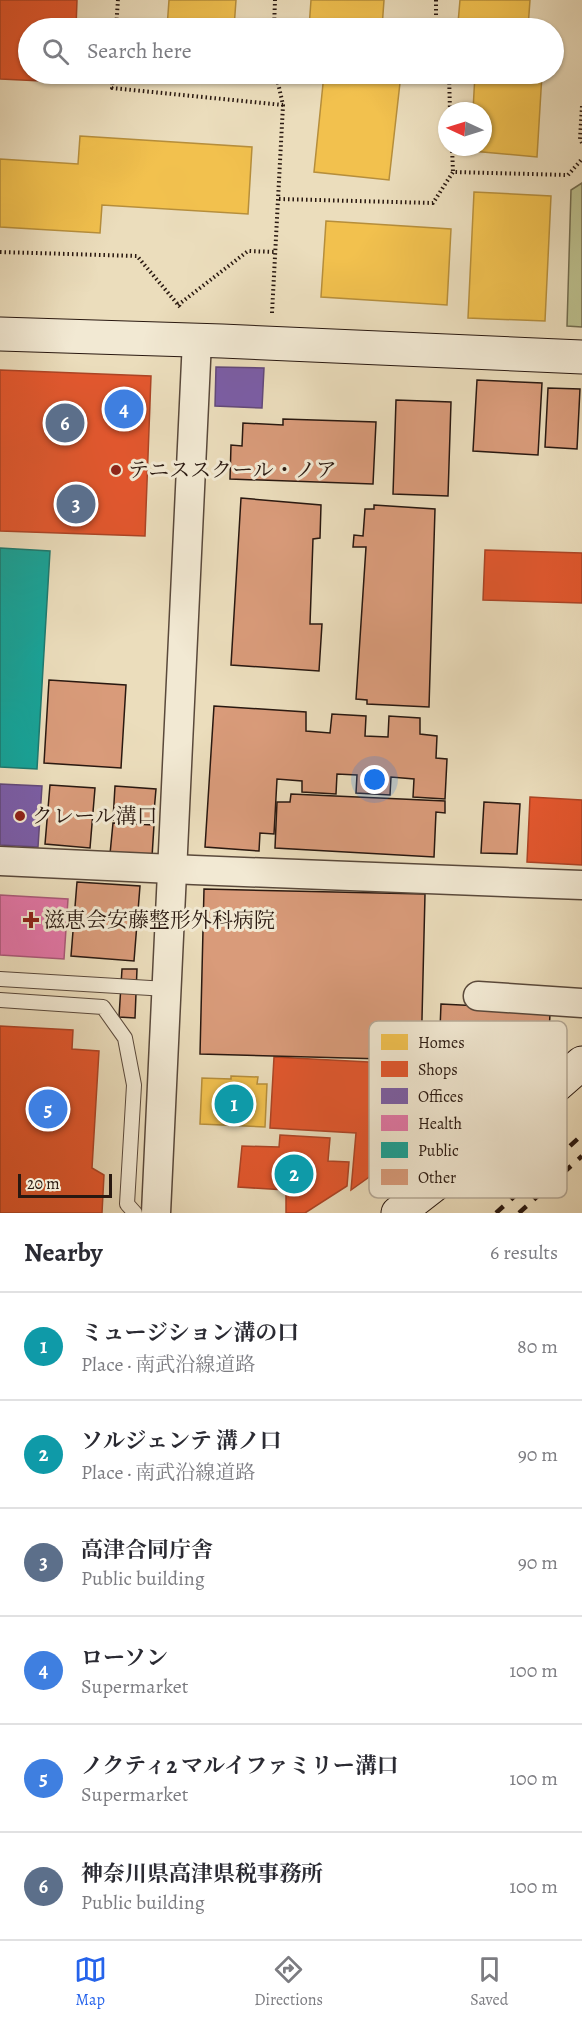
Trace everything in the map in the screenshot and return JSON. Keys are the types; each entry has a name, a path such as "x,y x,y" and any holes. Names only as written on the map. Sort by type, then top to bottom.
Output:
{"street":[{"path":"0,333 191,327 582,357"},
{"path":"156,1213 174,870 191,327"},
{"path":"0,861 174,870 582,885"},
{"path":"478,996 582,1003"},
{"path":"567,1076 582,1063"},
{"path":"398,1213 417,1198"}],"lane":[{"path":"0,979 167,989"},
{"path":"0,1000 103,1007 125,1038 134,1085 127,1204 135,1213"}],"path":[{"path":"117,18 118,0"},
{"path":"274,18 275,0"},
{"path":"436,0 436,18"},
{"path":"112,84 112,88 283,105"},
{"path":"272,315 283,105 278,84"},
{"path":"449,84 450,102"},
{"path":"582,106 580,139 582,143"},
{"path":"279,199 433,203 453,172 452,156"},
{"path":"453,172 568,175 582,159"},
{"path":"178,305 248,251 276,252"},
{"path":"0,252 137,256 178,305 191,327"}],"green space":[{"path":"582,183 582,327 567,326 571,190"}],"building: Homes":[{"path":"169,0 236,0 235,18 168,18"},
{"path":"311,0 384,0 383,18 310,18"},
{"path":"460,0 530,0 529,18 458,18"},
{"path":"323,84 400,84 389,180 314,172"},
{"path":"474,84 541,84 537,157 492,153 492,102 473,102"},
{"path":"80,136 252,147 248,214 102,205 100,233 0,227 0,159 78,164"},
{"path":"474,192 551,196 545,321 468,318"},
{"path":"326,221 451,229 447,305 321,297"},
{"path":"231,1076 258,1077 257,1084 267,1084 265,1127 200,1124 202,1078 231,1079"}],"building: Shops":[{"path":"0,0 77,0 76,18 18,18 18,80 0,79"},
{"path":"0,370 151,376 145,536 0,531"},
{"path":"485,550 582,553 582,603 483,600"},
{"path":"530,797 582,800 582,865 527,862"},
{"path":"0,1026 73,1030 72,1049 99,1051 92,1168 104,1175 102,1213 0,1213"},
{"path":"274,1057 369,1062 369,1177 351,1190 356,1133 270,1128"},
{"path":"280,1135 330,1138 328,1161 349,1162 347,1186 305,1213 286,1213 286,1190 238,1187 242,1146 279,1147"}],"building: Offices":[{"path":"216,367 264,368 262,408 215,406"},
{"name":"クレール溝口","path":"0,784 42,786 38,847 0,845"}],"building: Health":[{"path":"0,895 68,899 64,959 0,955"}],"building: Public":[{"path":"0,548 50,551 37,769 0,767"}],"building: Other":[{"path":"477,380 542,383 538,455 473,451"},
{"path":"548,388 580,389 577,449 545,447"},
{"path":"396,400 451,402 448,496 393,494"},
{"path":"283,419 376,422 373,484 230,479 231,445 242,446 243,423 283,425"},
{"path":"241,498 321,505 320,538 313,539 310,624 322,624 319,671 231,665"},
{"path":"374,505 435,509 429,707 367,704 367,700 356,699 366,547 353,547 354,535 363,536 365,509 374,509"},
{"path":"49,680 126,685 121,768 44,763"},
{"path":"214,706 306,712 306,731 330,733 332,714 366,716 365,736 388,737 389,716 420,718 420,734 437,736 436,758 447,759 445,799 413,797 414,779 391,777 390,795 356,793 357,775 337,774 336,794 302,792 302,781 277,779 274,834 260,833 259,851 205,847"},
{"path":"50,785 95,788 90,848 45,844"},
{"path":"115,786 156,789 153,823 113,820"},
{"path":"291,794 445,801 445,813 436,812 434,857 275,848 277,802 290,802"},
{"path":"484,802 520,804 517,854 481,853"},
{"path":"113,823 154,825 152,857 110,854"},
{"path":"77,882 140,886 134,961 71,956"},
{"path":"204,889 425,894 422,1021 369,1021 369,1059 200,1054"},
{"path":"122,969 137,969 135,1018 119,1017"},
{"path":"441,1004 519,1008 550,1014 550,1021 440,1021"}],"railway":[{"path":"567,1149 582,1135"},
{"path":"567,1170 582,1156"},
{"path":"496,1213 513,1198"},
{"path":"519,1213 536,1198"}],"place":[{"name":"ローソン","path":"124,409"},
{"name":"神奈川県高津県税事務所","path":"65,423"},
{"name":"テニススクール・ノア","path":"116,470"},
{"name":"高津合同庁舎","path":"76,504"},
{"name":"クレール溝口","path":"20,816"},
{"name":"滋恵会安藤整形外科病院","path":"31,920"},
{"name":"ミュージション溝の口","path":"234,1104"},
{"name":"ノクティ2 マルイファミリー溝口","path":"48,1109"},
{"name":"ソルジェンテ 溝ノ口","path":"294,1174"}]}
